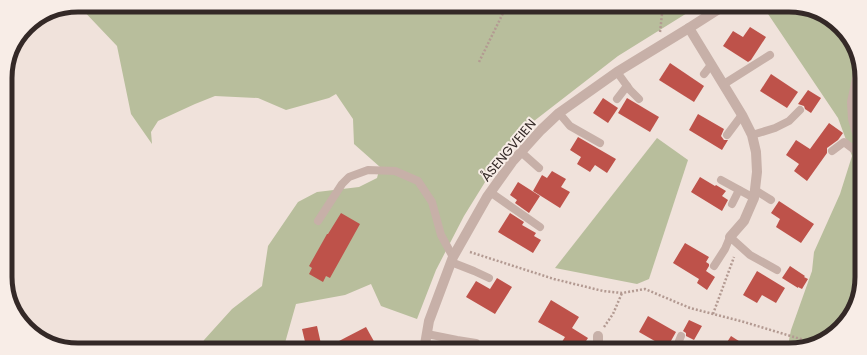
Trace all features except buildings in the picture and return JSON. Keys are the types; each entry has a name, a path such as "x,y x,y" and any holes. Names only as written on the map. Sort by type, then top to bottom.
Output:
{"street":[{"name":"ÅSENGVEIEN","path":"425,343 429,321 454,256 490,192 512,162 541,130 559,113 616,72 714,12"},
{"path":"689,28 742,115 752,135 756,152 757,172 754,194 744,221 730,236"},
{"path":"855,88 852,102 855,126"},
{"path":"598,336 598,343"}],"lane":[{"path":"724,84 770,55"},
{"path":"704,74 711,65"},
{"path":"616,72 639,99"},
{"path":"616,99 627,86"},
{"path":"752,135 775,128 790,121 800,110"},
{"path":"559,113 570,126 600,143"},
{"path":"727,134 742,115"},
{"path":"832,151 844,142 855,150"},
{"path":"521,152 539,168"},
{"path":"318,221 342,184 349,177 368,170 396,171 418,181 432,202 441,234 454,256 474,271 490,278"},
{"path":"721,180 739,190 771,200"},
{"path":"732,204 739,190"},
{"path":"490,192 540,227"},
{"path":"714,266 725,249 730,236 750,255 777,270"},
{"path":"427,334 476,343"},
{"path":"678,343 681,336"}],"path":[{"path":"479,62 504,12"},
{"path":"659,47 662,12"},
{"path":"713,314 735,257 730,236"},
{"path":"454,256 603,291 622,292 645,289 690,308 807,340"},
{"path":"598,336 613,314 622,292"}],"green space":[{"path":"85,12 689,12 618,56 534,121 495,166 464,216 436,270 417,319 381,306 371,284 345,295 296,304 285,343 203,343 232,309 262,286 268,246 298,202 317,192 359,187 377,178 380,167 354,144 353,119 336,94 329,98 286,110 258,98 215,96 158,121 151,132 152,144 131,114 117,46"},
{"path":"767,12 802,13 826,23 836,31 846,45 853,61 855,78 855,158 853,157 855,161 855,277 851,298 844,314 836,324 814,338 802,342 788,343 791,330 812,271 814,252 840,194 852,156 838,118"},
{"path":"657,138 688,160 649,279 637,284 555,268"}]}
